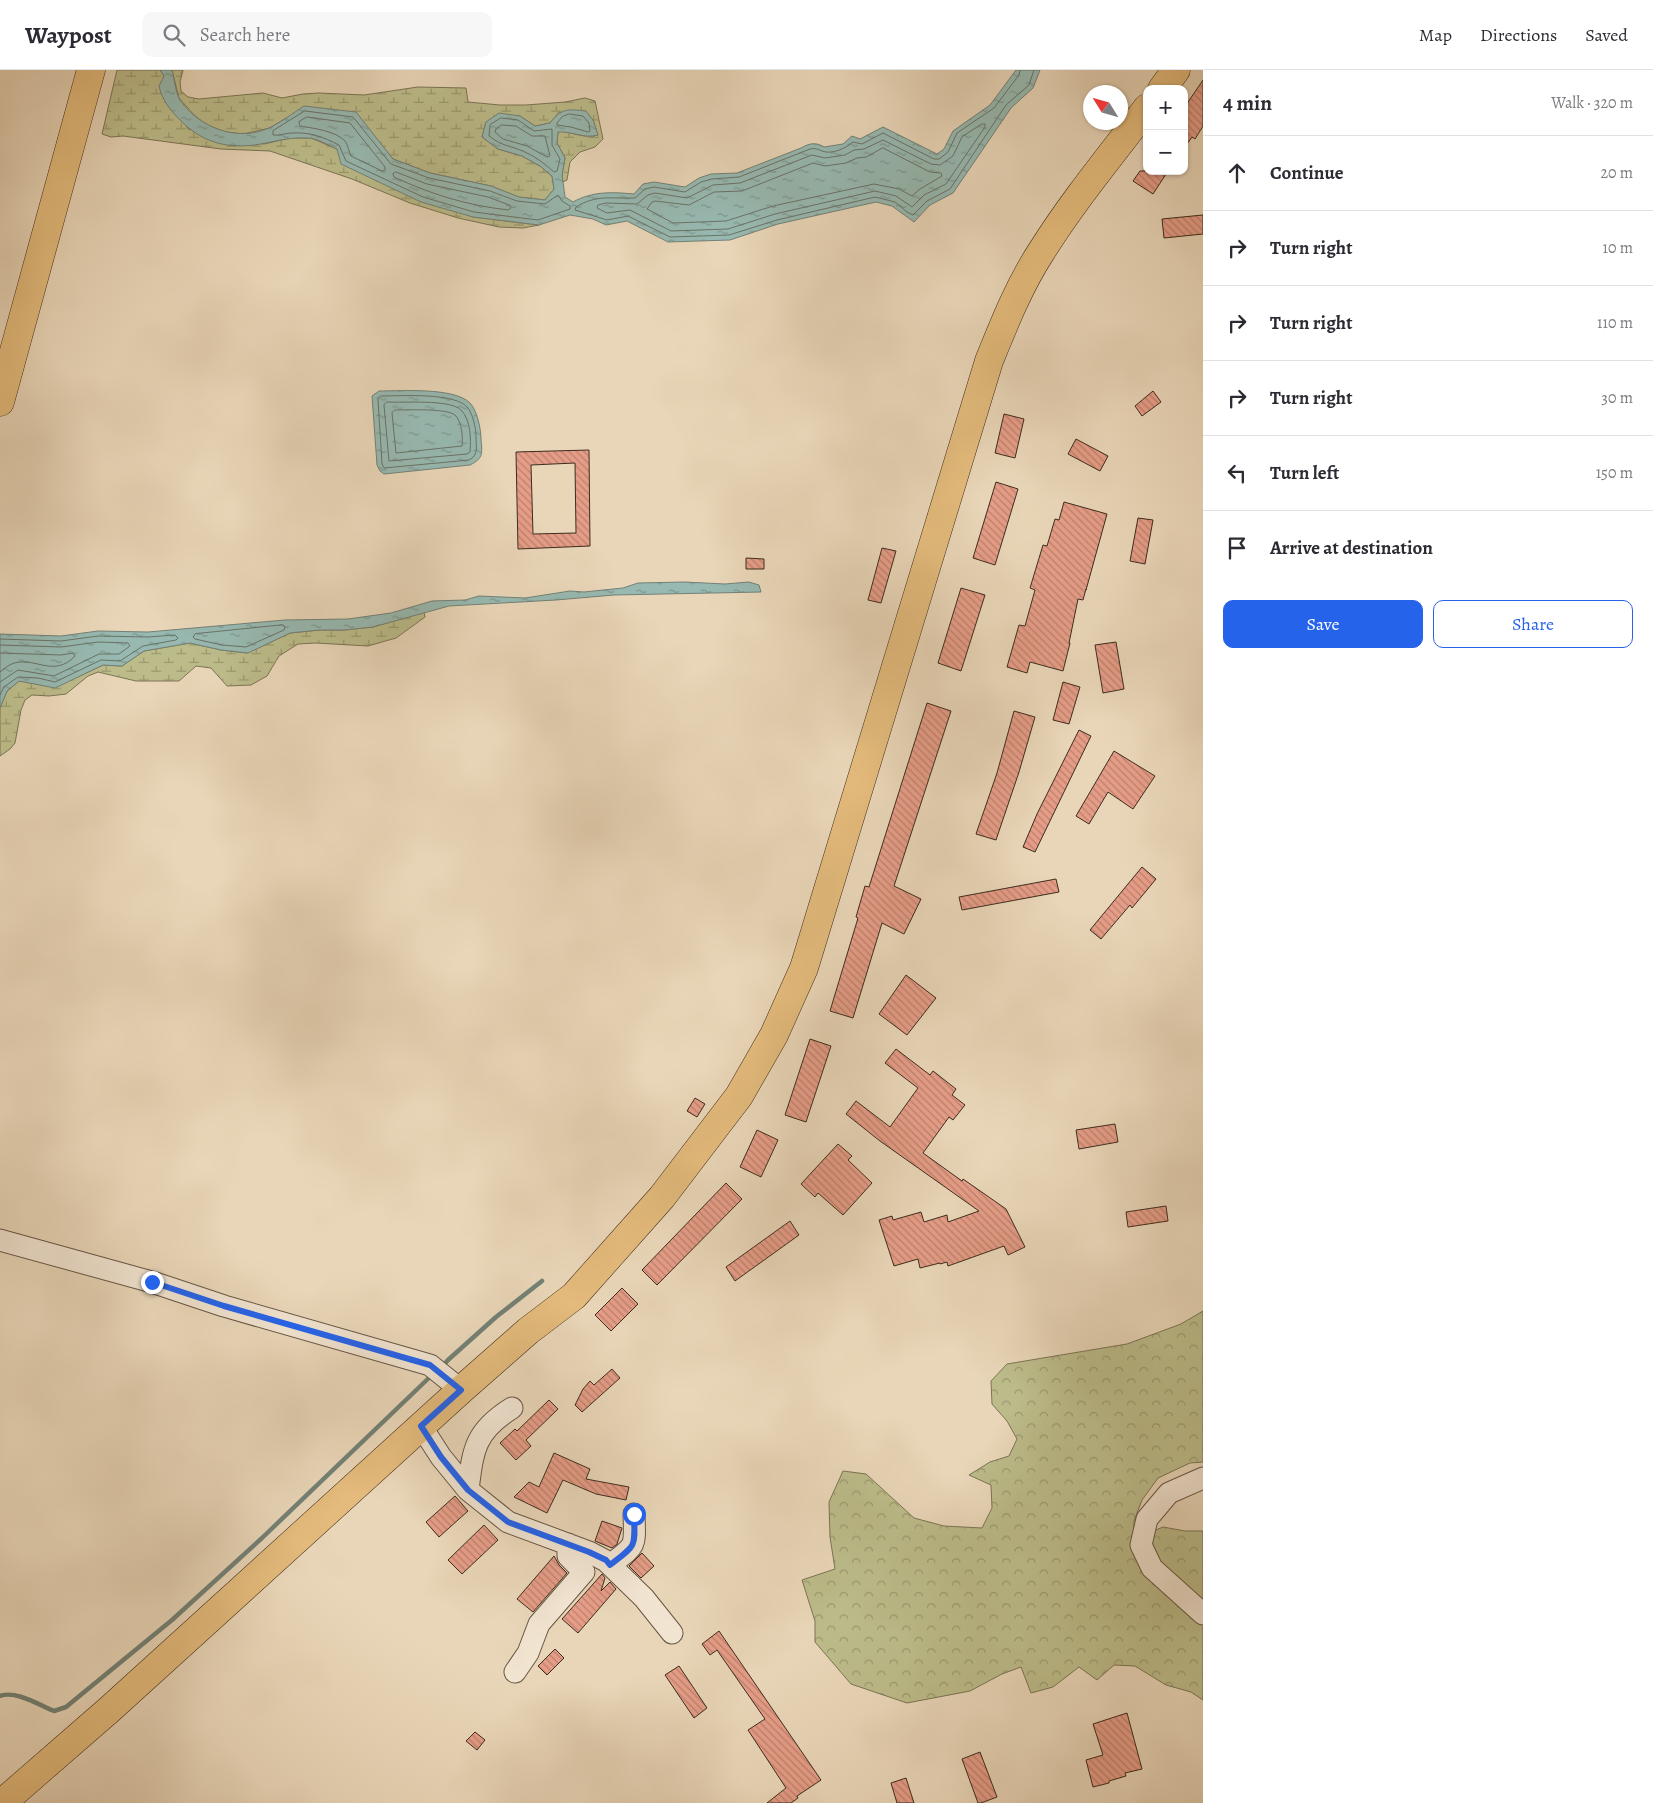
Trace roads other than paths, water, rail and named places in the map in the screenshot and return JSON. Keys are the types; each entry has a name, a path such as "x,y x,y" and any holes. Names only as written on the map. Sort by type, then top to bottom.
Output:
{"main road":[{"path":"0,402 5,361 91,70"},
{"path":"1165,85 1176,70"},
{"path":"2,1803 110,1709 461,1390 528,1331 574,1296 662,1197 739,1096 774,1035 804,968 989,361 1014,300 1040,253 1072,205 1143,113"}],"street":[{"path":"0,1240 152,1282 224,1306 430,1365 461,1390"},
{"path":"468,1490 471,1460 482,1432 497,1417 512,1408"},
{"path":"421,1426 441,1457 468,1490 508,1522 606,1560 644,1598 672,1634"},
{"path":"1203,1478 1169,1493 1147,1519 1141,1544 1152,1568 1203,1614"},
{"path":"610,1565 632,1547 635,1540 634,1514"},
{"path":"515,1672 528,1653 539,1624 584,1572 568,1556 568,1544"}],"water":[{"path":"160,70 172,70 180,100 188,110 209,125 221,130 233,133 259,132 275,125 304,106 356,112 393,159 430,173 491,186 519,197 545,200 554,189 552,176 540,166 522,156 498,149 482,137 486,122 499,113 520,116 535,126 550,123 565,111 586,111 593,120 598,135 588,136 558,132 557,143 565,158 562,175 565,197 573,202 580,198 603,193 634,194 643,184 654,182 685,187 699,178 711,174 737,173 807,145 816,144 824,147 843,144 852,136 860,139 883,127 937,154 944,149 953,131 990,105 1016,70 1040,70 1033,88 1011,108 953,193 930,205 914,222 892,206 876,202 778,224 730,240 668,242 627,221 606,225 593,219 570,215 539,225 473,217 421,202 341,164 337,149 311,138 292,138 242,146 220,144 200,136 190,129 167,105 159,86 164,76"},
{"path":"379,391 440,392 452,394 470,403 475,410 480,430 482,448 478,460 470,465 384,474 377,465 372,396"},
{"path":"685,582 725,584 749,582 759,585 761,592 614,595 449,606 373,627 290,633 248,653 221,650 190,643 144,651 122,666 103,665 55,688 19,681 7,691 0,708 0,634 61,636 98,631 148,632 285,620 348,619 391,613 432,601 465,600 479,596 525,598 570,591 584,592 623,588 638,583"}],"waterway":[{"path":"441,1368 496,1317 542,1281"},
{"path":"0,1696 13,1695 54,1711 66,1707 172,1620 262,1538 433,1374"}]}
